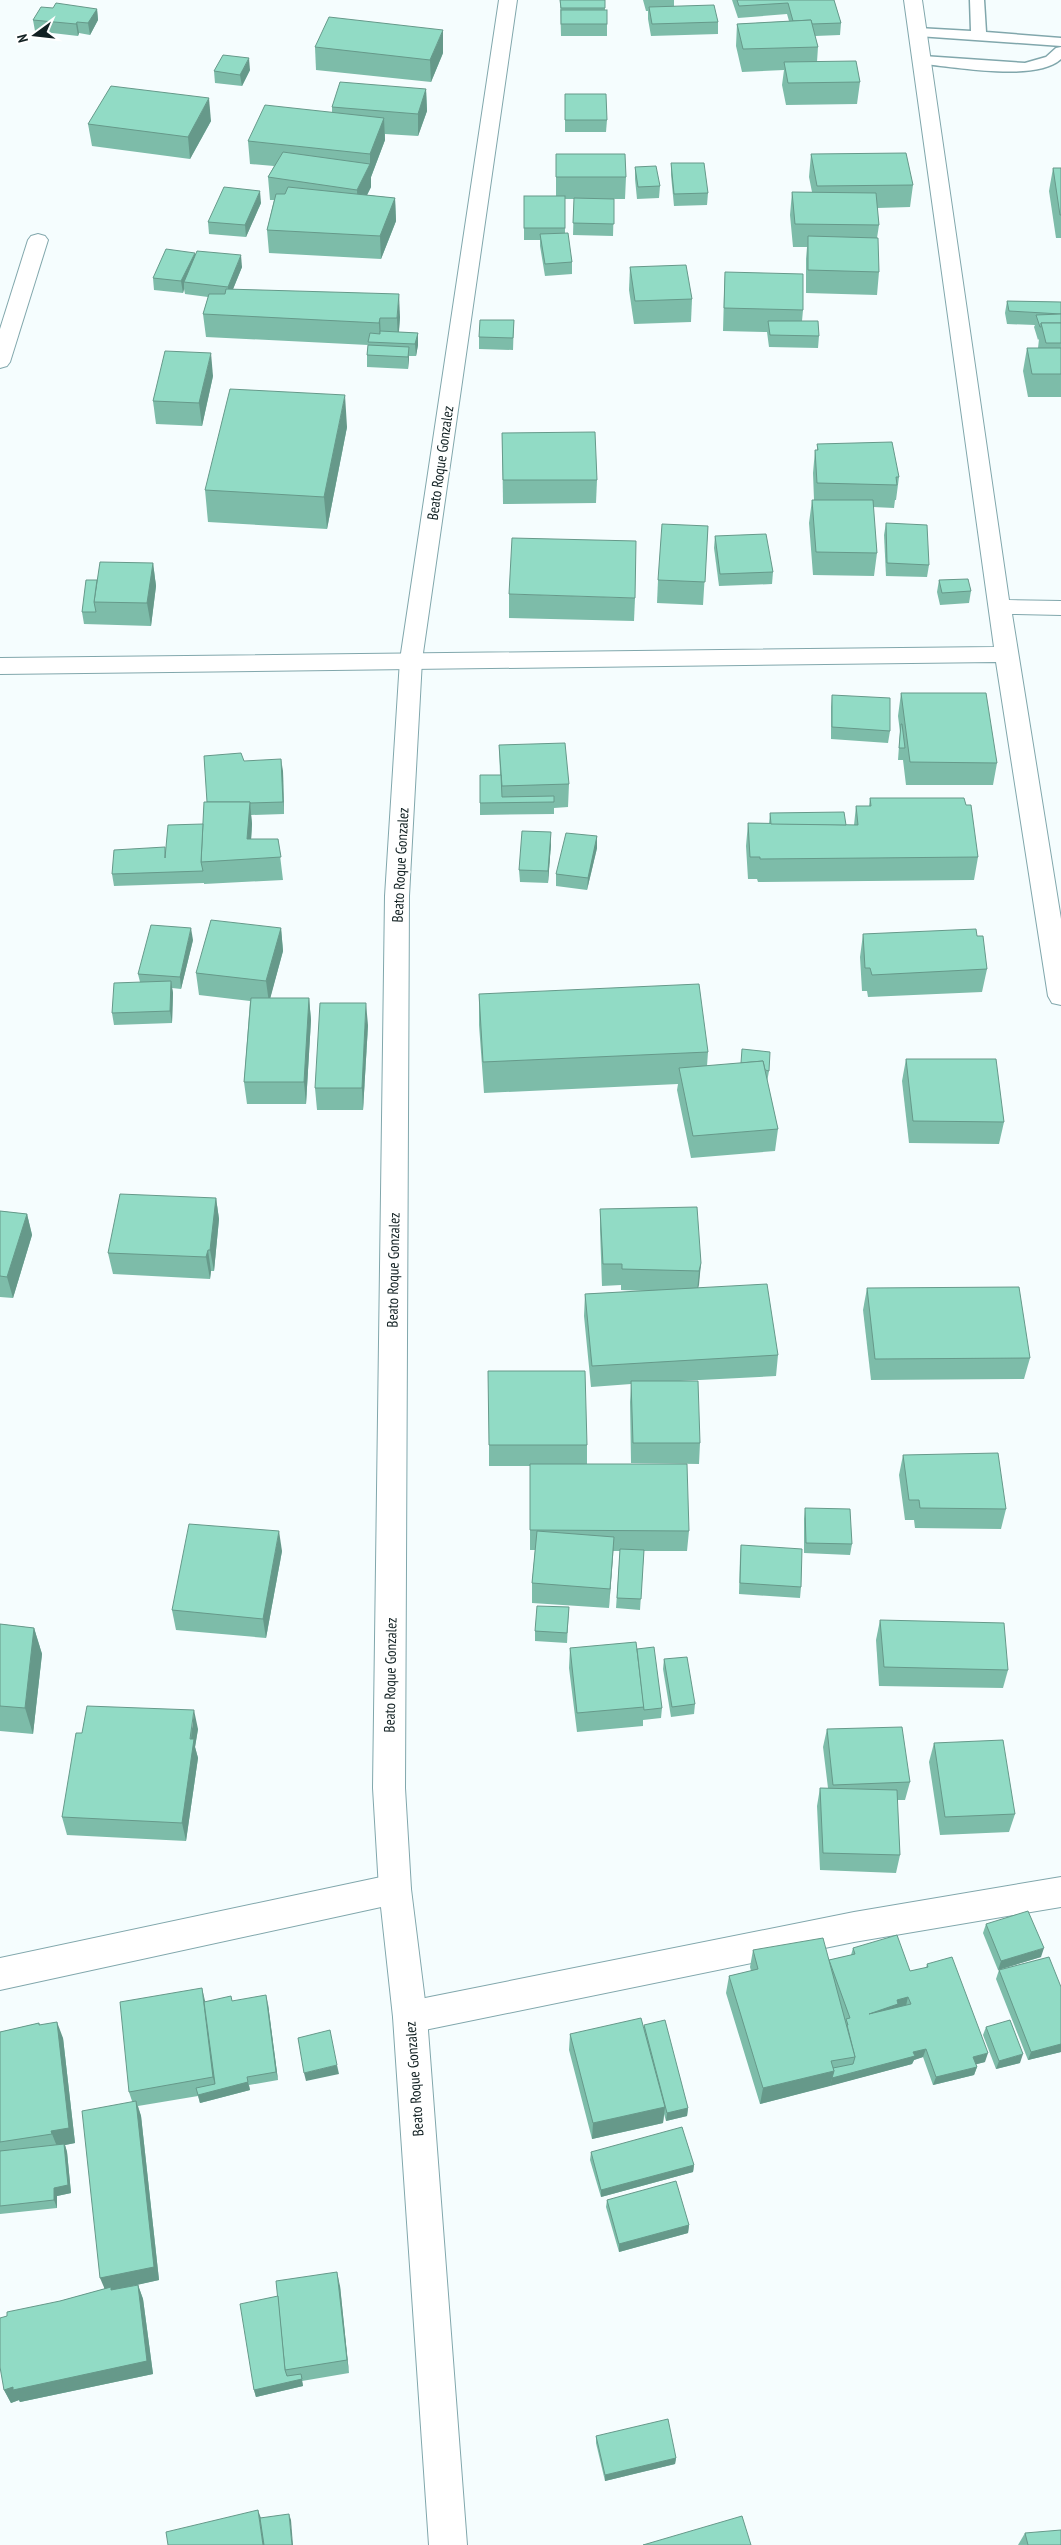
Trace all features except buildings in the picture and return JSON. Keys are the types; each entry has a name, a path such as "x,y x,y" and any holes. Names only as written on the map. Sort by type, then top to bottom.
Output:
{"street":[{"name":"Beato Roque Gonzalez","path":"448,2545 410,2017 395,1889 389,1788 397,896 411,660 508,0"},
{"path":"913,0 1001,607 1006,654 1061,996"},
{"path":"0,362 38,240"},
{"path":"1001,607 1061,608"},
{"path":"0,666 1006,654"},
{"path":"0,1974 395,1889"},
{"path":"410,2017 854,1927 1061,1892"}],"lane":[{"path":"977,0 979,36"},
{"path":"918,32 1061,42"},
{"path":"923,60 1026,68 1051,60 1061,51"}]}
